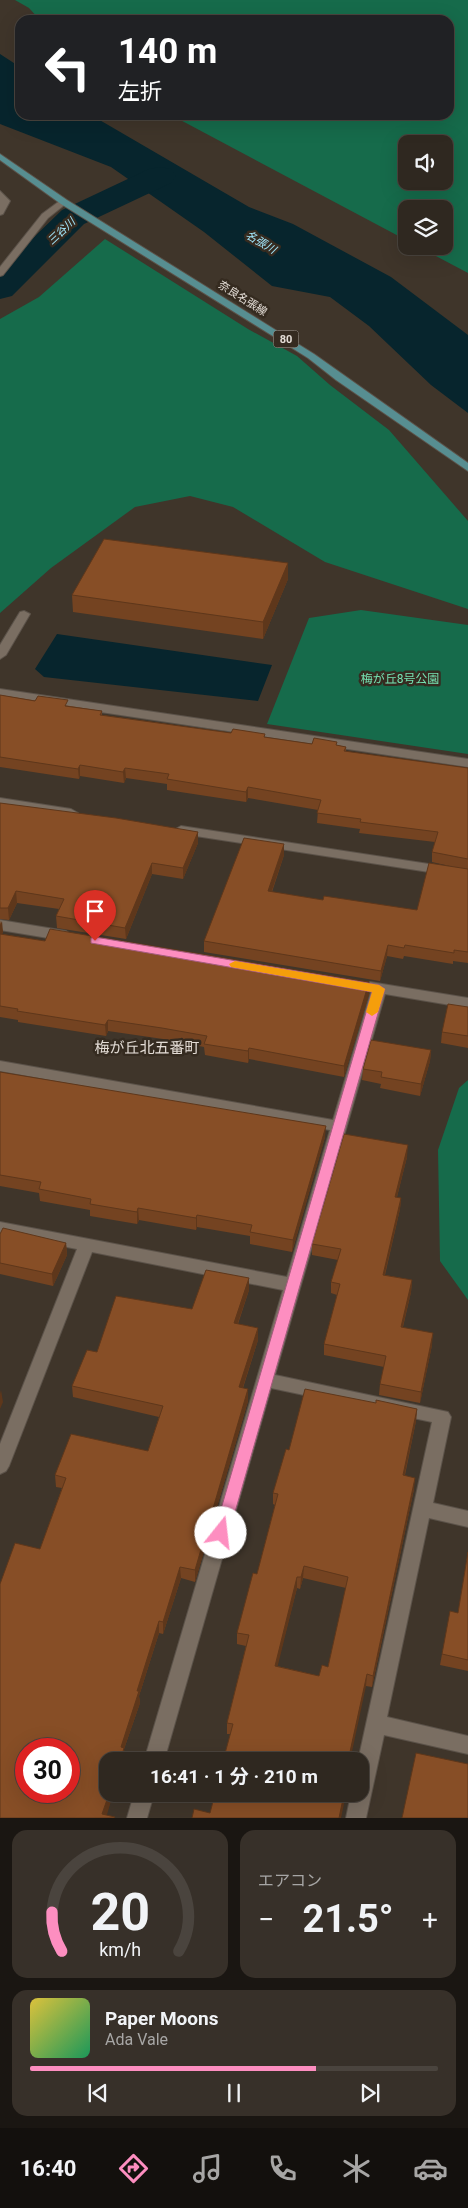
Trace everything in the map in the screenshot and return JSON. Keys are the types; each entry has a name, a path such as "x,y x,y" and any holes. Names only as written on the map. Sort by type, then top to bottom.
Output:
{"main road":[{"name":"奈良名張線","path":"0,156 64,202 297,346 468,468"}],"street":[{"path":"0,194 6,201 0,212"},
{"path":"0,273 45,216 64,202"},
{"path":"0,655 24,614"},
{"path":"0,693 468,763"},
{"path":"0,802 88,815"},
{"path":"166,827 468,874"},
{"path":"0,925 78,938"},
{"path":"360,986 468,1003"},
{"path":"157,1752 379,989"},
{"path":"0,1066 338,1126"},
{"path":"0,1228 293,1285"},
{"path":"0,1466 87,1244"},
{"path":"266,1380 442,1417 356,1818"},
{"path":"423,1509 468,1518"},
{"path":"376,1724 468,1746"},
{"path":"137,1818 142,1802"}],"green space":[{"path":"15,0 468,0 468,273 434,255 453,255 453,200 398,200 398,236 180,120 454,120 454,15 35,15 29,8"},
{"path":"105,239 248,329 297,356 330,385 389,430 468,521 468,609 325,562 233,507 190,496 135,507 51,568 0,613 0,319 39,297"},
{"name":"梅が丘8号公園","path":"361,610 468,625 468,754 267,724 309,618"},
{"path":"468,1080 468,1300 440,1261 438,1150 459,1088"}],"water":[{"name":"名張川","path":"0,54 15,64 15,120 100,120 249,207 293,224 391,277 468,335 468,413 431,385 369,326 330,297 272,286 204,232 111,167 0,124"},
{"path":"57,634 272,665 258,701 44,677 35,669"}],"building":[{"path":"104,539 288,563 263,622 72,595"},
{"path":"0,695 35,701 38,696 68,700 65,706 102,711 100,715 231,733 233,729 265,734 264,737 312,744 314,738 337,742 336,745 346,747 344,751 468,768 468,859 432,852 438,832 360,822 361,819 317,813 321,800 248,787 246,792 167,779 169,774 125,768 123,772 80,765 78,769 0,757"},
{"path":"0,803 116,818 198,832 183,868 152,863 125,928 56,916 64,899 16,891 8,908 0,908"},
{"path":"244,838 284,844 268,891 323,900 324,896 417,910 429,863 468,869 468,952 454,950 454,953 405,945 404,948 388,945 381,971 204,941"},
{"path":"50,929 369,982 344,1066 249,1048 248,1051 204,1044 207,1036 162,1028 108,1020 105,1025 17,1011 18,1009 0,1006 0,934 45,941"},
{"path":"448,1004 468,1007 468,1036 442,1032"},
{"path":"371,1040 431,1050 421,1084 381,1077 382,1072 363,1069"},
{"path":"0,1072 326,1126 293,1240 250,1232 252,1225 197,1215 196,1218 138,1208 137,1212 90,1204 91,1199 39,1189 41,1182 0,1175"},
{"path":"344,1134 408,1145 395,1197 401,1198 383,1275 412,1280 401,1327 433,1333 421,1392 380,1384 386,1356 324,1344 340,1284 331,1282 341,1249 312,1244"},
{"path":"3,1228 66,1243 52,1274 0,1263 0,1234"},
{"path":"206,1270 249,1278 234,1323 258,1328 239,1387 248,1389 195,1570 180,1567 163,1622 159,1621 137,1691 139,1691 121,1747 124,1748 123,1752 99,1752 99,1802 106,1802 102,1814 115,1817 0,1818 0,1584 15,1543 40,1549 66,1478 55,1475 71,1434 148,1451 163,1406 72,1386 87,1350 97,1352 116,1296 192,1309"},
{"path":"305,1389 376,1403 376,1400 417,1409 403,1475 415,1478 373,1676 367,1674 350,1752 225,1752 233,1724 227,1723 249,1635 237,1633 253,1573 257,1574 278,1494 273,1493 286,1449 289,1450","holes":["304,1566 348,1577 328,1667 322,1665 319,1676 275,1666 297,1577 301,1577"]},
{"path":"468,1552 468,1660 442,1654 450,1611 458,1613"},
{"path":"416,1753 468,1764 468,1818 402,1818"},
{"path":"213,1802 342,1802 339,1818 192,1818 194,1809 210,1813"}],"waterway":[{"name":"三谷川","path":"0,289 73,217 160,176"}],"slow traffic":[{"path":"235,964 379,989 372,1012"}],"district":[{"name":"梅が丘北五番町","path":"147,1048"}],"route":[{"path":"95,941 379,989 221,1533"}]}
